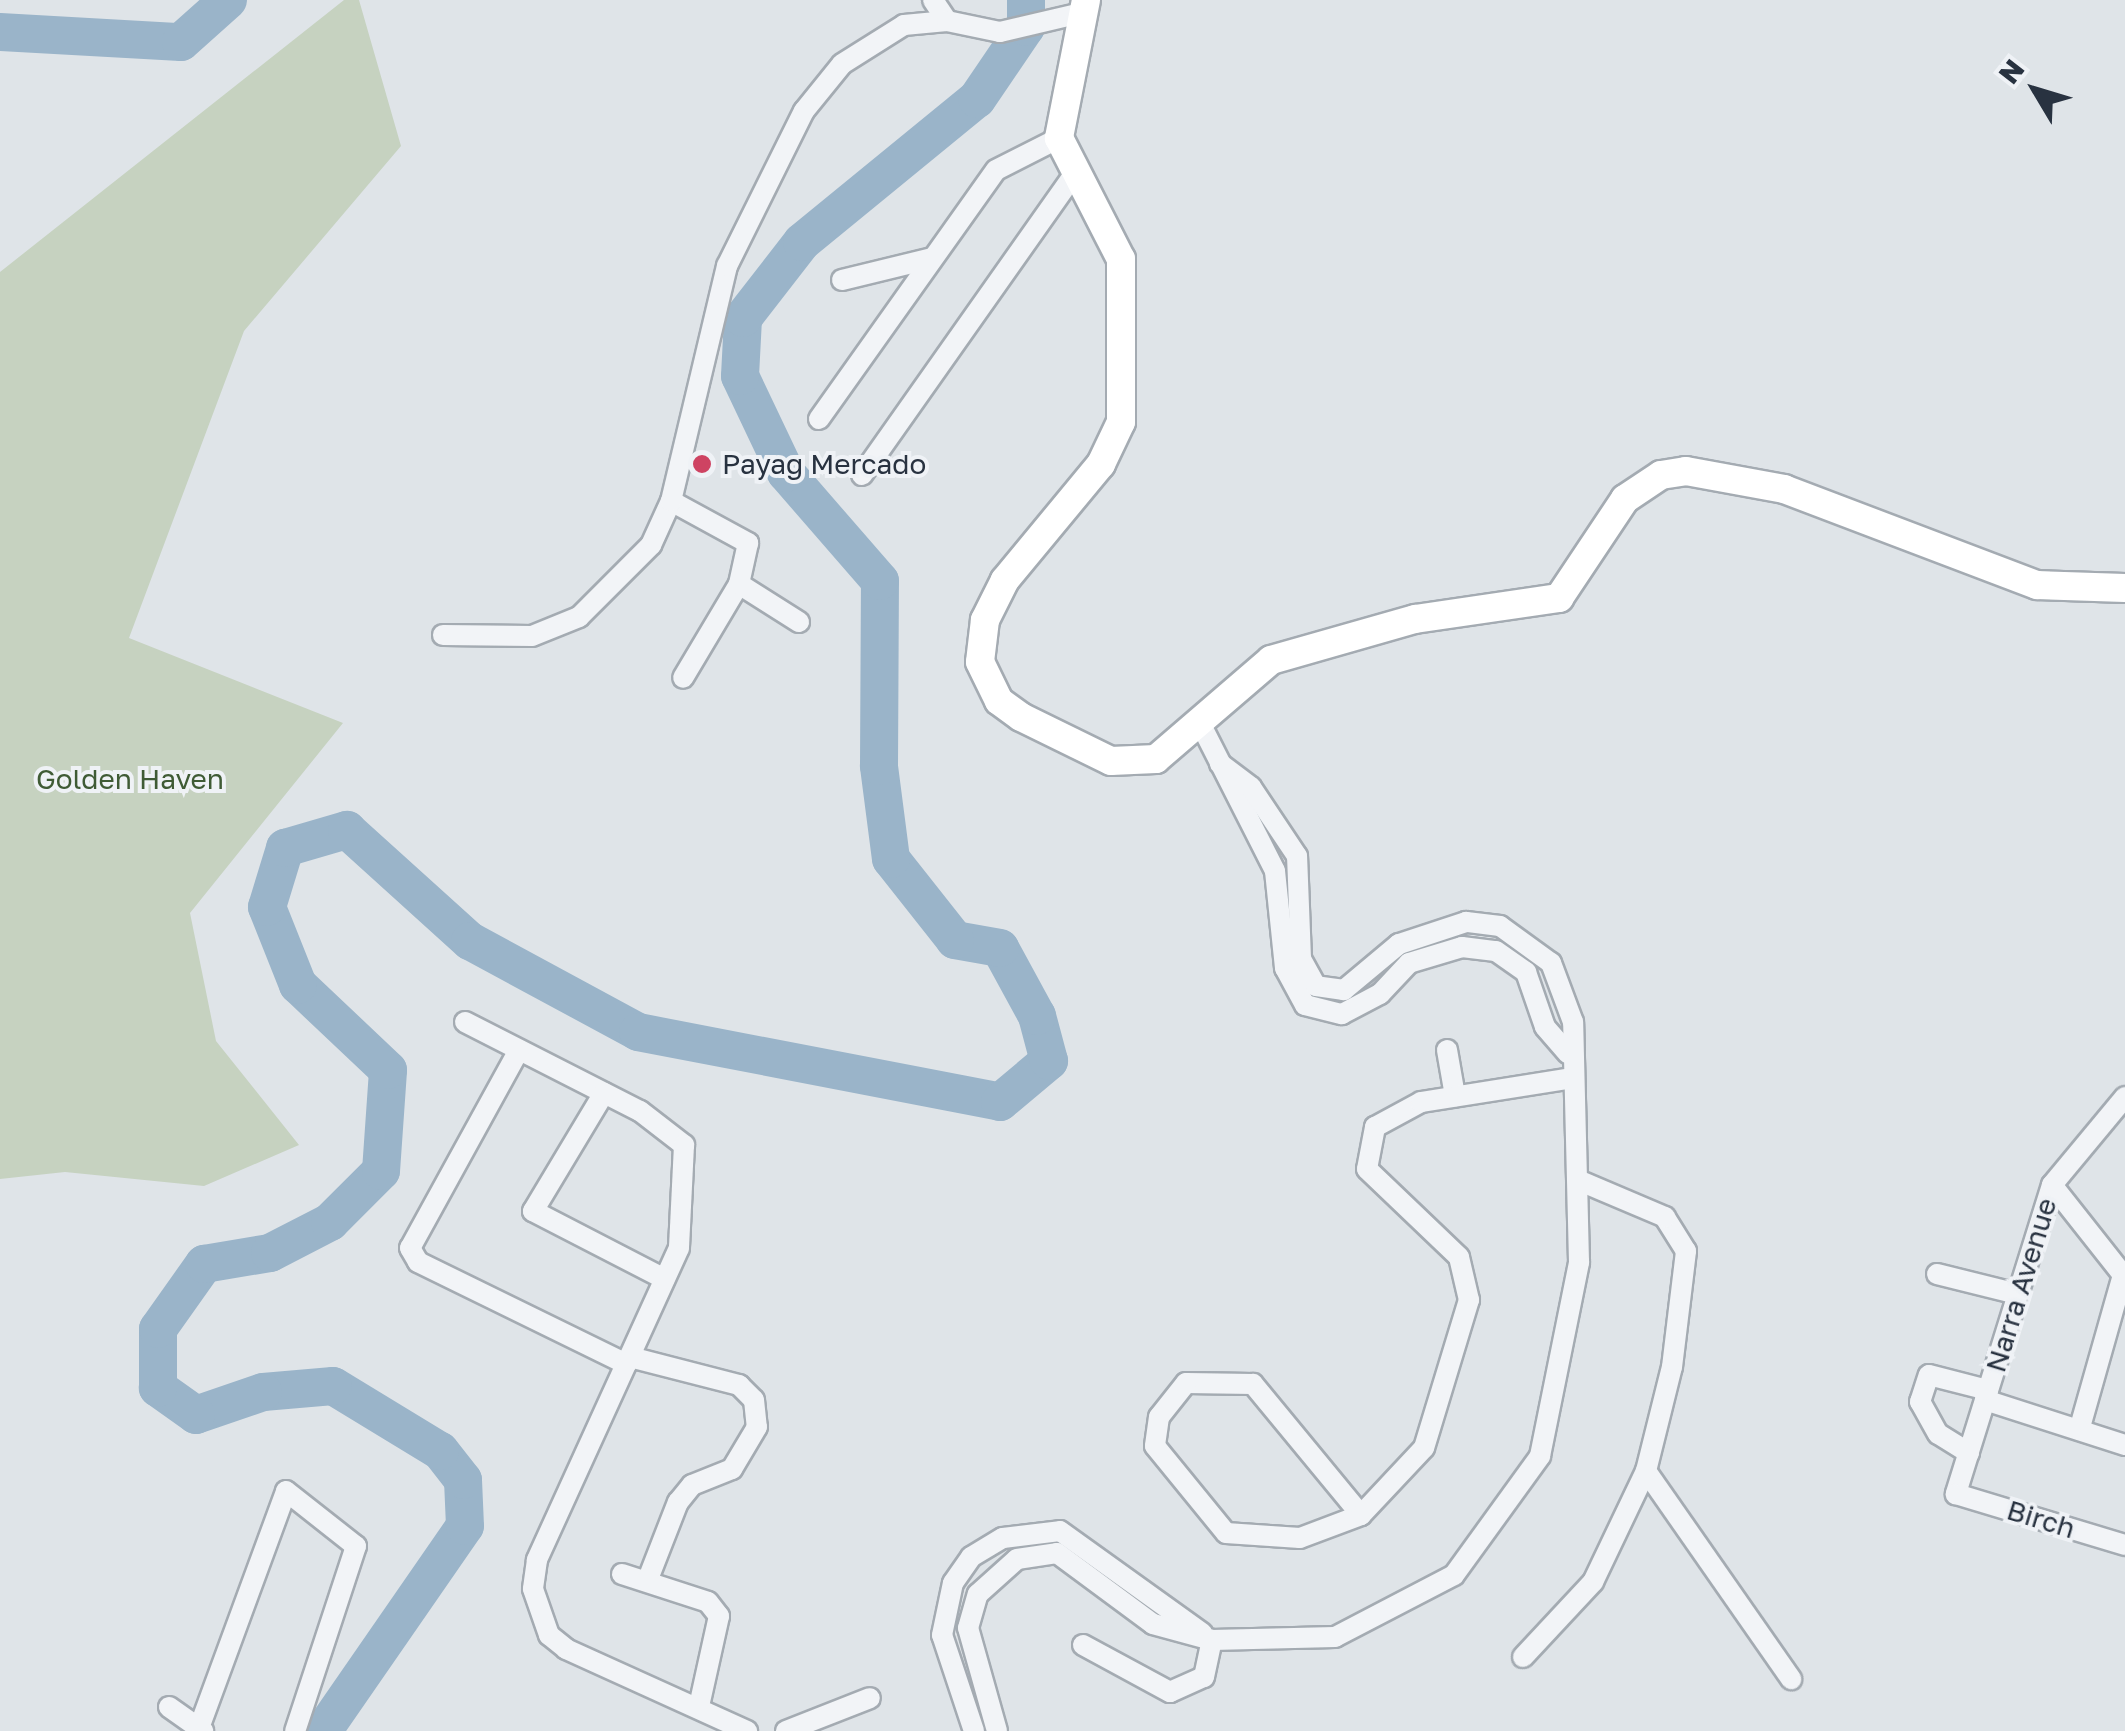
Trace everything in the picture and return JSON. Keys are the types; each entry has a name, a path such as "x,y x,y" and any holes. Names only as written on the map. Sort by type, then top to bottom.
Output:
{"main road":[{"path":"1086,6 1059,138 1072,176 1121,259 1121,422 1101,464 1005,580 985,620 980,662 999,701 1111,761 1156,759 1200,723 1245,674 1308,647 1463,609 1559,598 1625,499 1661,475 1708,472 1784,489 2037,584 2125,588"}],"street":[{"path":"933,0 947,22"},
{"path":"443,634 532,636 579,617 620,586 671,501 727,266 804,111 842,64 883,34 947,22 1000,32 1041,29 1086,6"},
{"path":"819,419 996,170 1059,138"},
{"path":"862,475 1072,176"},
{"path":"842,280 932,258"},
{"path":"671,501 748,543 739,584 682,678"},
{"path":"739,584 799,622"},
{"path":"1200,723 1275,871 1285,968 1306,1005 1342,1014 1380,994 1409,963 1462,947 1496,951 1526,972 1545,1026 1568,1053"},
{"path":"997,1731 968,1628 978,1594 1017,1559 1056,1552 1153,1624 1212,1640 1335,1637 1454,1575 1540,1456 1579,1262 1578,1180 1568,1053 1573,1022 1551,963 1500,926 1466,922 1416,938 1344,990 1316,986 1300,959 1297,856 1251,787 1220,764"},
{"path":"1275,871 1297,856"},
{"path":"465,1022 604,1093 684,1145 679,1248 537,1560 537,1612 566,1649 747,1731"},
{"path":"520,1050 410,1234 410,1248 418,1262 628,1361 739,1385 754,1400 757,1427 732,1469 692,1485 678,1502 648,1580"},
{"path":"1447,1050 1455,1096"},
{"path":"1361,1515 1269,1394 1211,1378 1172,1393 1155,1446 1226,1533 1300,1538 1361,1515 1424,1448 1469,1300 1458,1257 1381,1191 1368,1150 1393,1111 1455,1096 1572,1078"},
{"path":"604,1093 533,1211 665,1279"},
{"name":"Narra Avenue","path":"1956,1494 2052,1185 2121,1109"},
{"path":"1523,1657 1593,1582 1646,1471 1686,1251 1664,1218 1578,1180"},
{"path":"2052,1185 2123,1275 2080,1430"},
{"path":"1938,1274 2018,1294"},
{"path":"1968,1453 1923,1414 1929,1374 2125,1445"},
{"path":"1646,1471 1792,1679"},
{"path":"170,1707 201,1729 286,1491 356,1546 295,1731"},
{"name":"Birch","path":"1956,1494 2125,1545"},
{"path":"974,1731 942,1636 953,1583 971,1557 1003,1538 1060,1530 1212,1640"},
{"path":"622,1574 708,1602 719,1616 699,1706"},
{"path":"1082,1644 1170,1692 1204,1677 1212,1640"},
{"path":"786,1731 870,1698"}],"green space":[{"name":"Golden Haven","path":"344,0 359,0 401,146 244,331 129,638 343,723 190,913 216,1041 299,1145 204,1186 65,1172 0,1179 0,272"}],"waterway":[{"path":"0,32 181,42 228,0"},
{"path":"323,1731 465,1526 463,1480 440,1451 333,1386 263,1392 196,1415 158,1388 158,1329 204,1264 270,1253 330,1222 381,1171 388,1070 298,985 267,907 285,848 347,830 470,941 638,1032 1000,1102 1049,1061 1037,1016 1000,948 955,940 891,859 879,766 880,581 786,473 740,376 743,318 802,242 977,99 1026,27 1026,0"}],"place":[{"name":"Payag Mercado","path":"702,464"}]}
